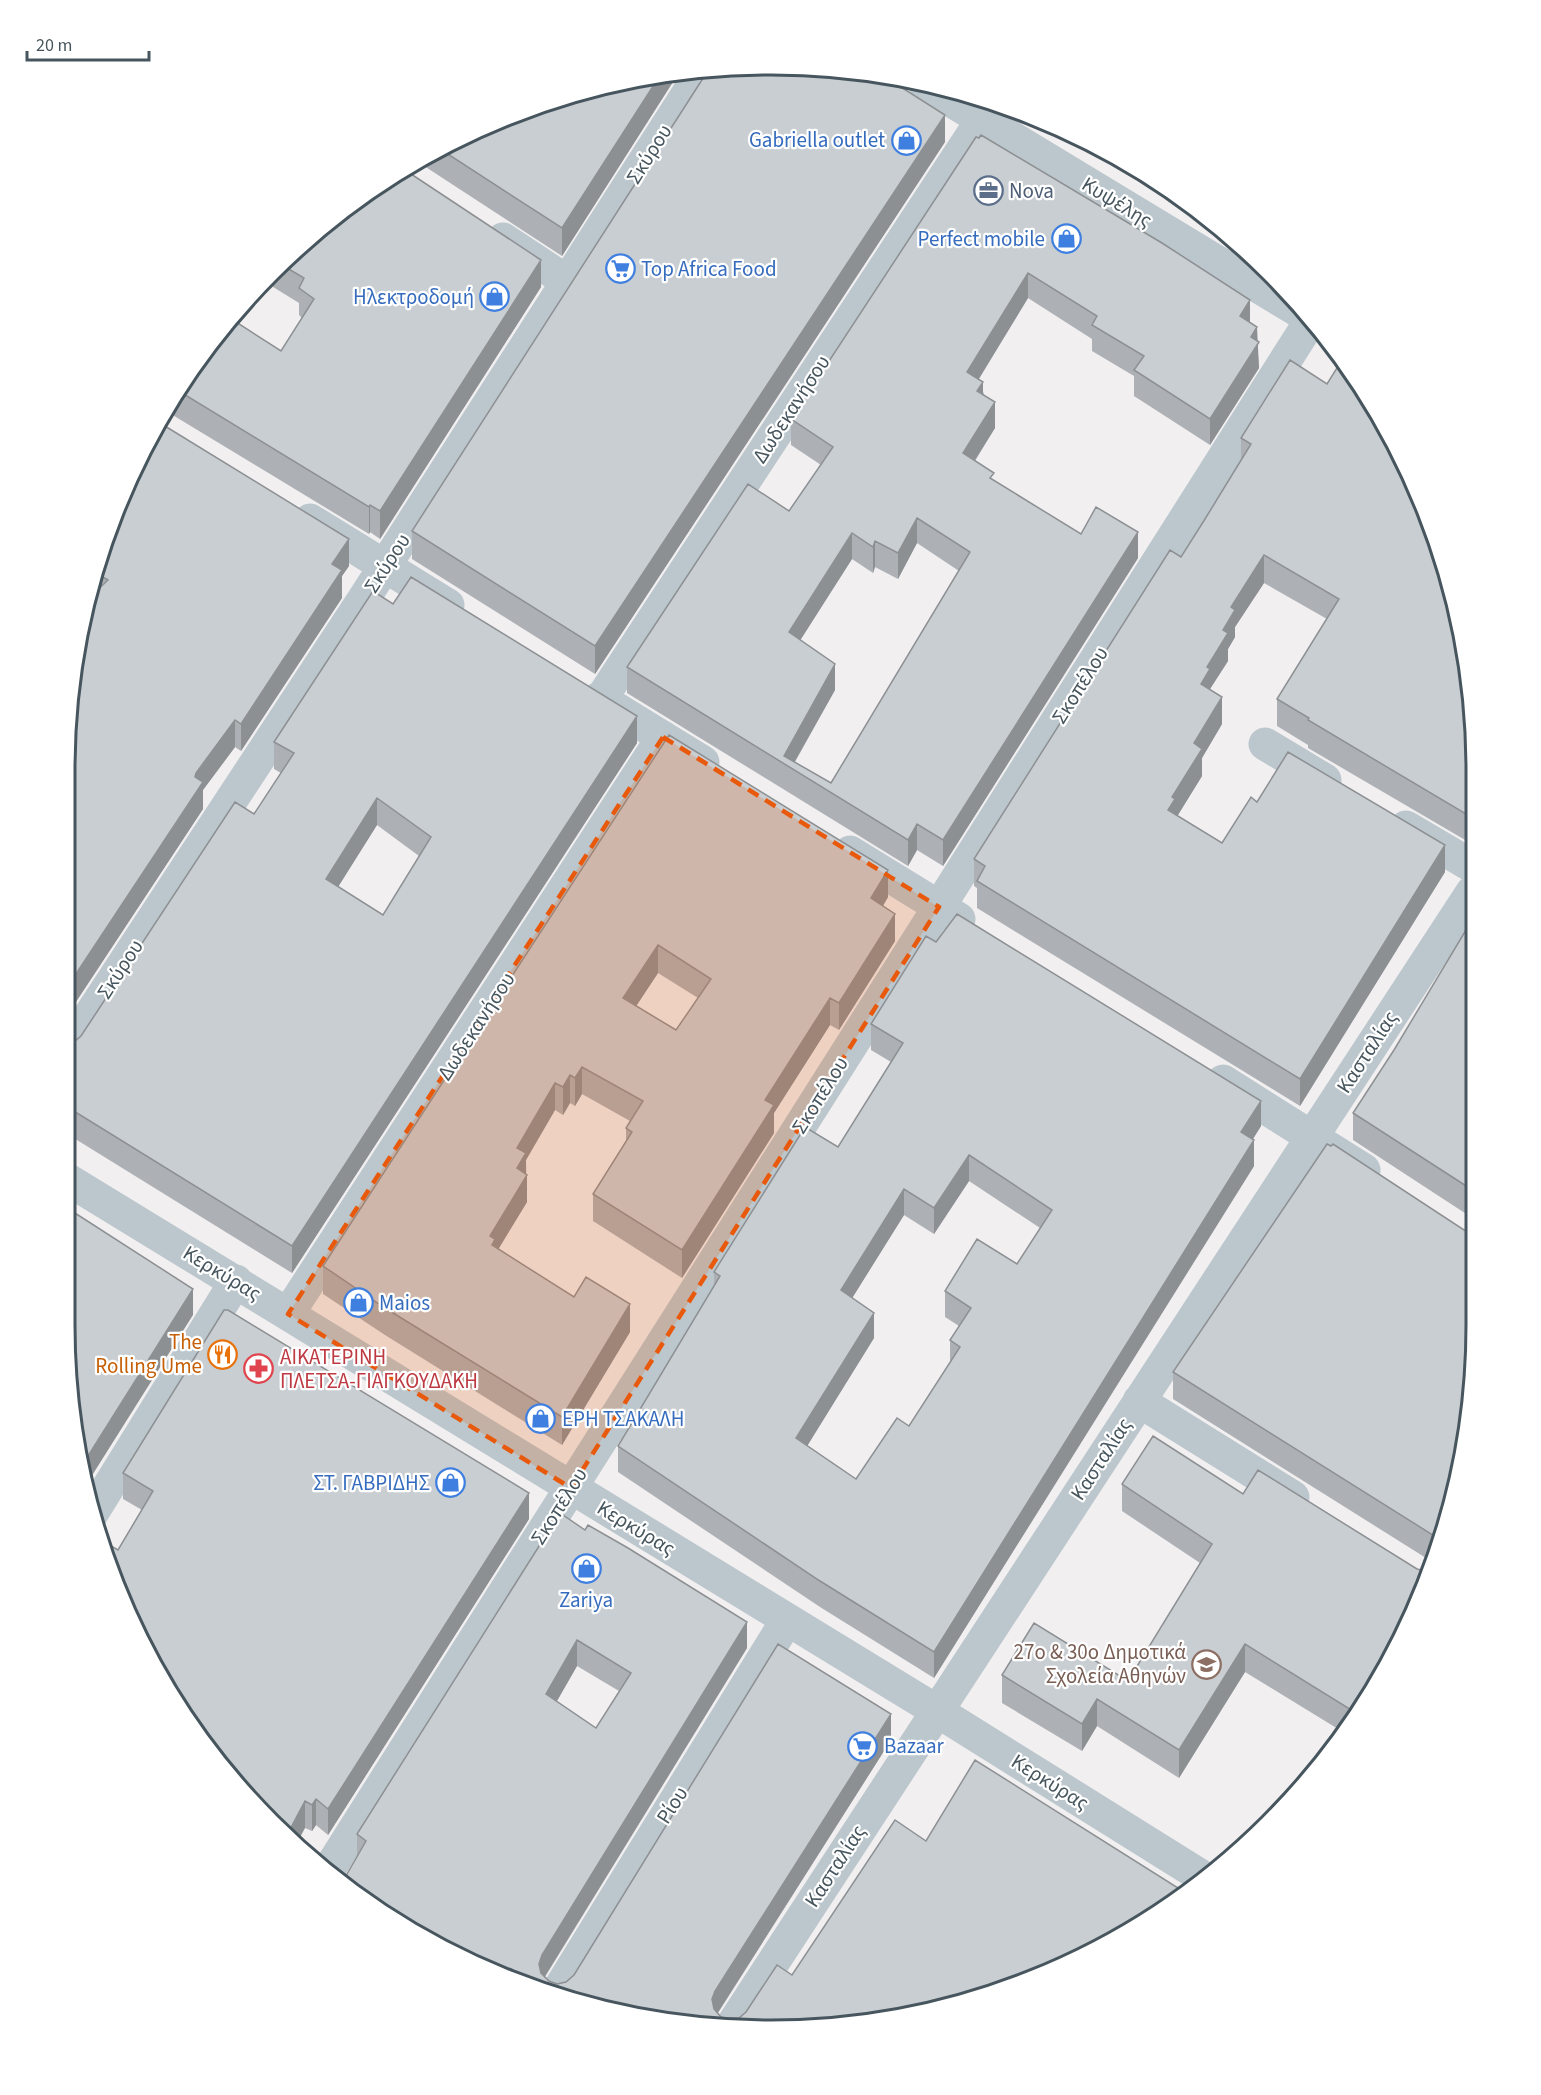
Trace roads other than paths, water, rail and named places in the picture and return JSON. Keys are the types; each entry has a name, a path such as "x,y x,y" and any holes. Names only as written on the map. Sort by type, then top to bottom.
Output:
{"street":[{"name":"Σκύρου","path":"75,1036 384,566 697,79"},
{"name":"Κυψέλης","path":"946,98 1286,304"},
{"name":"Δωδεκανήσου","path":"601,699 982,120"},
{"path":"480,224 568,282"},
{"name":"Σκοπέλου","path":"332,1864 1305,327"},
{"path":"286,505 473,621"},
{"path":"572,681 732,780"},
{"name":"Δωδεκανήσου","path":"288,1314 663,737"},
{"path":"1264,744 1353,796"},
{"path":"1383,813 1466,862"},
{"path":"821,834 980,932"},
{"name":"Κασταλίας","path":"736,2019 1466,901"},
{"path":"1202,1068 1388,1186"},
{"name":"Κερκύρας","path":"75,1185 937,1711 1197,1873"},
{"path":"98,1503 236,1281"},
{"path":"1139,1401 1317,1513"},
{"name":"Ρίου","path":"560,1987 787,1620"}],"place":[{"name":"Gabriella outlet","path":"906,140"},
{"name":"Nova","path":"988,191"},
{"name":"Perfect mobile","path":"1066,239"},
{"name":"Top Africa Food","path":"620,269"},
{"name":"Ηλεκτροδομή","path":"495,297"},
{"name":"Maios","path":"358,1303"},
{"name":"The Rolling Ume","path":"223,1354"},
{"name":"ΑΙΚΑΤΕΡΙΝΗ ΠΛΕΤΣΑ-ΓΙΑΓΚΟΥΔΑΚΗ","path":"259,1369"},
{"name":"ΕΡΗ ΤΣΑΚΑΛΗ","path":"541,1419"},
{"name":"ΣΤ. ΓΑΒΡΙΔΗΣ","path":"451,1483"},
{"name":"Zariya","path":"586,1569"},
{"name":"27ο & 30ο Δημοτικά Σχολεία Αθηνών","path":"1207,1664"},
{"name":"Bazaar","path":"863,1746"}]}
